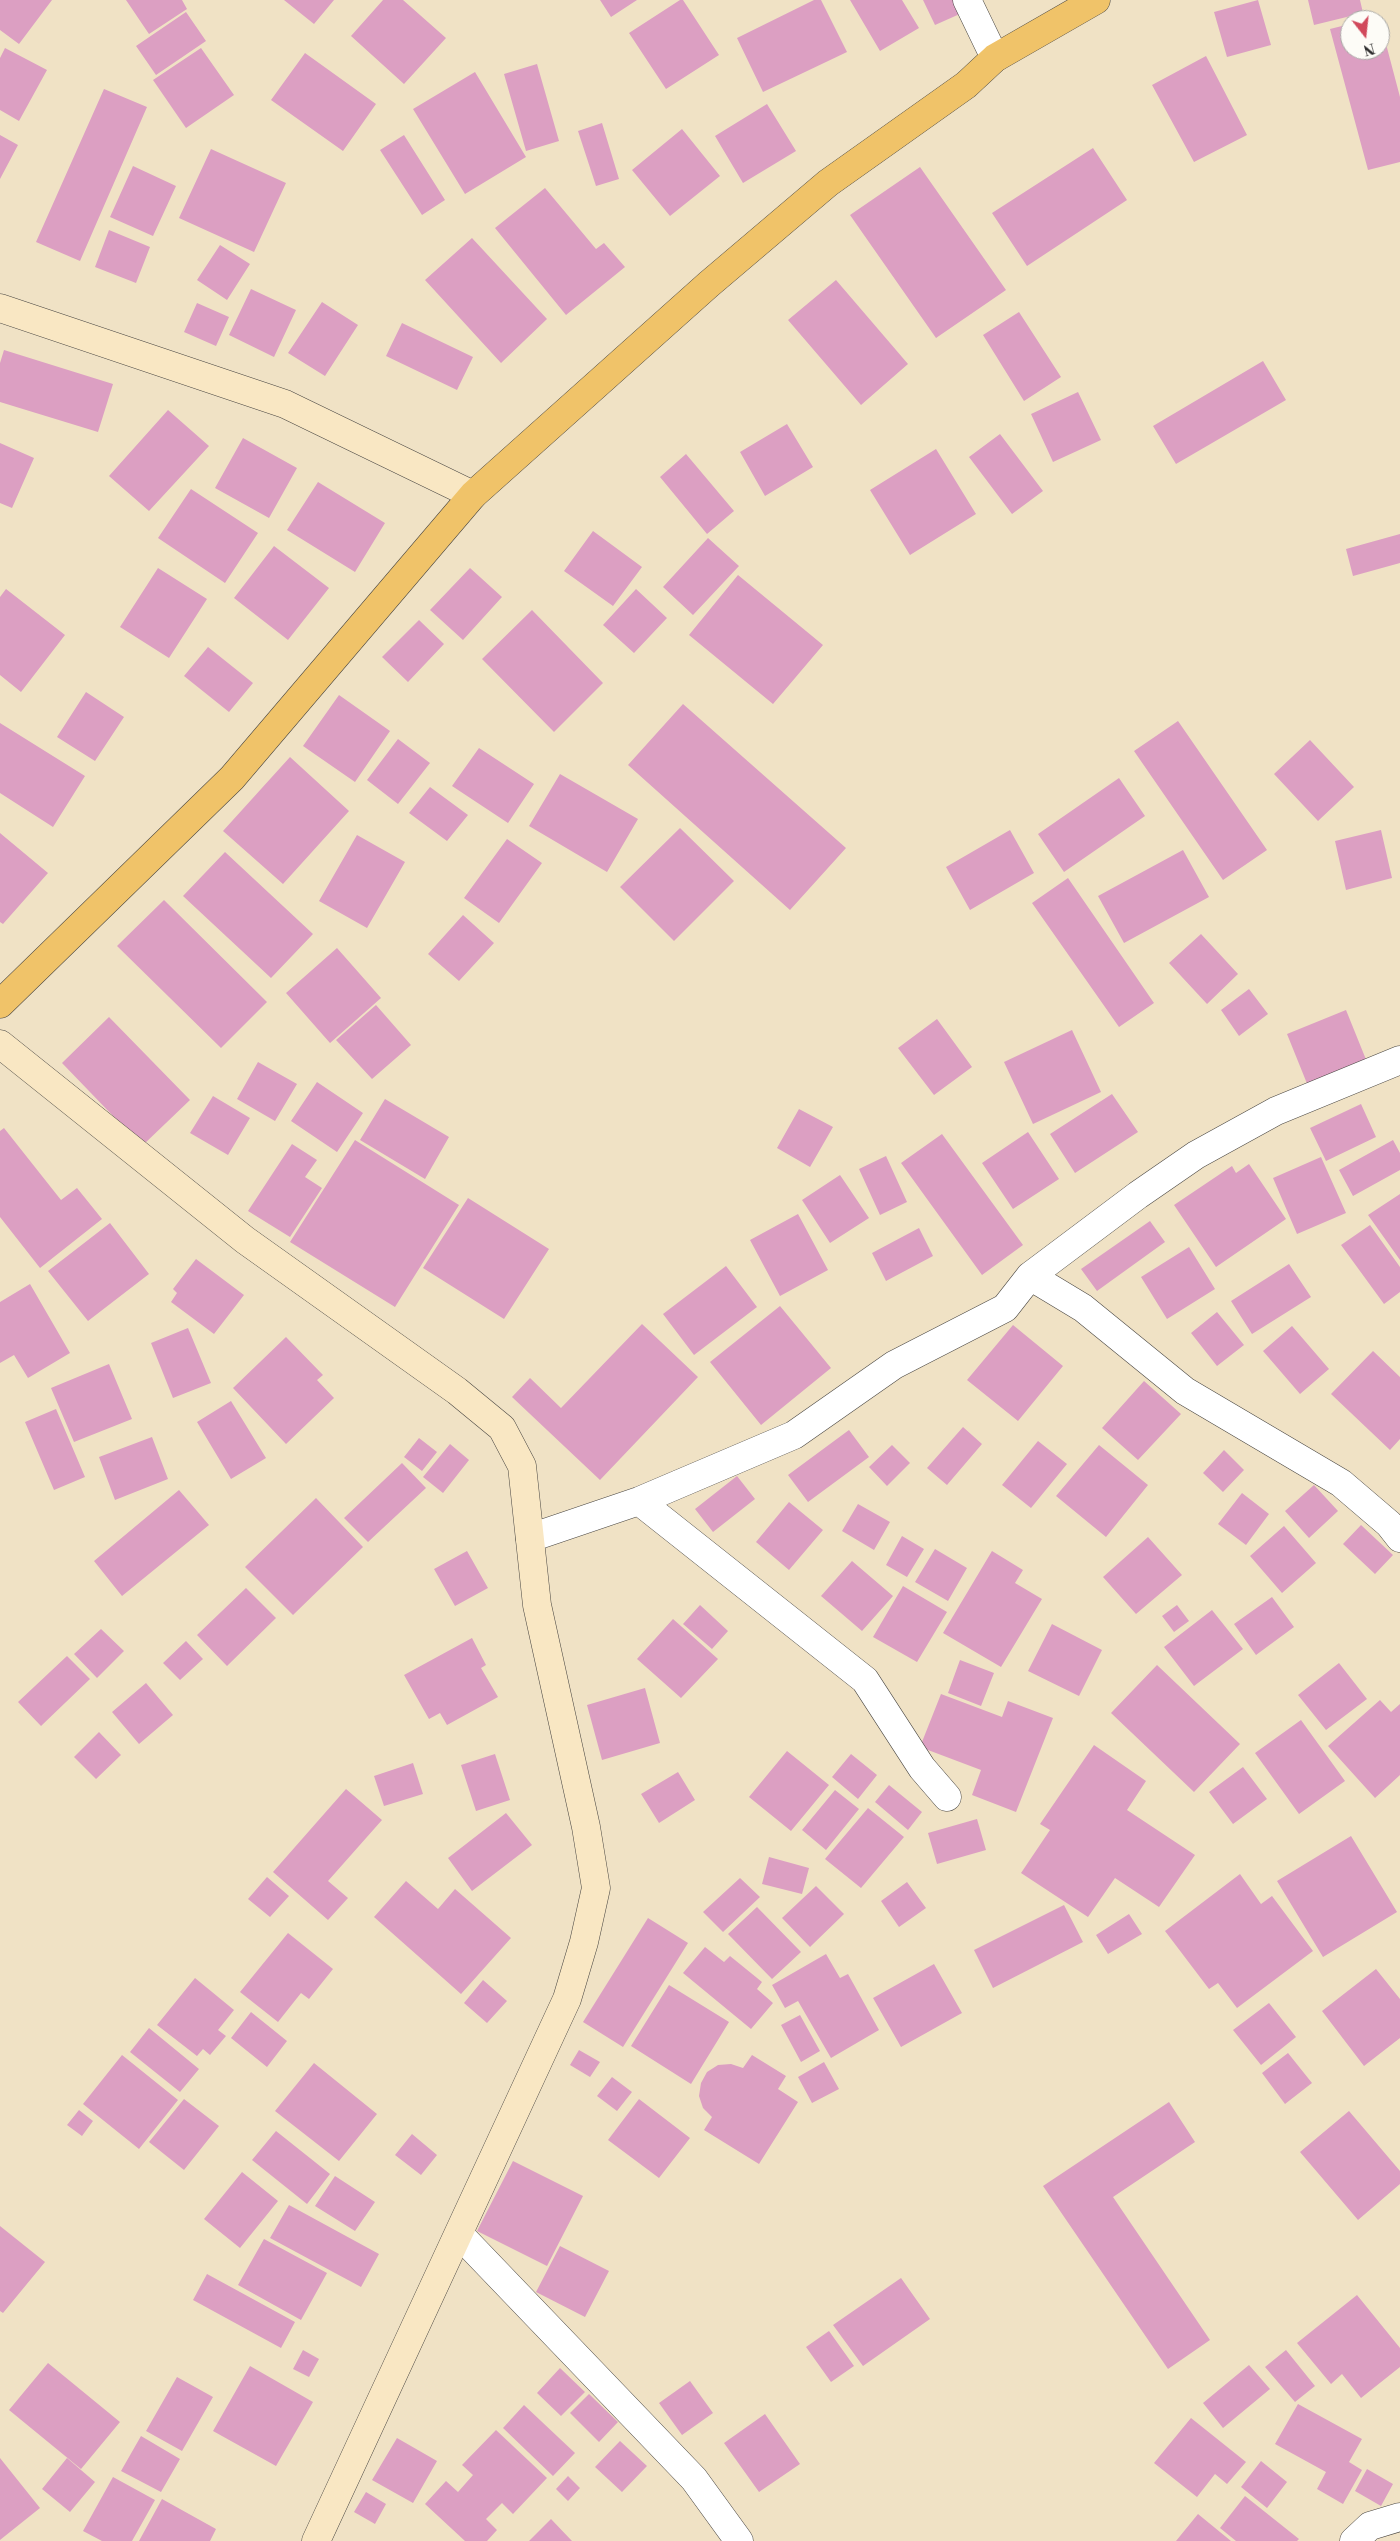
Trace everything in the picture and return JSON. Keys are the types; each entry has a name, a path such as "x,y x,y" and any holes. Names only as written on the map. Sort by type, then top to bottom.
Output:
{"main road":[{"path":"0,1004 232,778 473,496 709,284 828,183 966,85 995,58 1096,0"}],"street":[{"path":"967,0 995,58"},
{"path":"0,308 285,404 473,496"},
{"path":"0,1044 245,1240 457,1391 502,1428 522,1466 537,1605 586,1827 596,1888 584,1942 567,1999 316,2541"},
{"path":"530,1538 639,1501 794,1435 894,1365 1005,1308 1030,1276 1138,1195 1196,1155 1276,1111 1400,1060"},
{"path":"1030,1276 1083,1308 1186,1391 1341,1483 1396,1528"},
{"path":"639,1501 865,1680 922,1768 947,1797"},
{"path":"459,2234 694,2479 739,2541"},
{"path":"1354,2541 1370,2526 1400,2517"}],"building":[{"path":"0,0 52,0 19,44 0,30"},
{"path":"126,0 182,0 187,9 149,34"},
{"path":"284,0 334,0 314,24"},
{"path":"383,0 403,0 446,38 404,84 351,36"},
{"path":"600,0 637,0 611,17"},
{"path":"680,0 683,0 719,55 666,89 629,33"},
{"path":"814,0 821,0 847,52 763,92 737,38"},
{"path":"850,0 902,0 919,28 880,51"},
{"path":"923,0 956,0 962,13 935,25"},
{"path":"1258,0 1271,45 1227,57 1214,12"},
{"path":"1308,0 1360,0 1362,10 1340,10 1340,19 1314,25"},
{"path":"186,12 206,41 156,75 136,46"},
{"path":"1340,26 1340,60 1390,59 1400,97 1400,162 1368,170 1330,29"},
{"path":"5,48 47,70 19,121 0,110 0,58"},
{"path":"201,48 234,95 186,128 153,80"},
{"path":"305,53 376,104 343,151 271,100"},
{"path":"1206,56 1247,135 1194,162 1152,85"},
{"path":"537,64 559,141 526,151 504,74"},
{"path":"475,72 526,157 465,194 413,109"},
{"path":"104,89 147,107 80,261 36,242"},
{"path":"767,104 796,151 743,183 715,136"},
{"path":"602,123 619,179 596,186 578,131"},
{"path":"682,129 720,176 670,216 632,170"},
{"path":"0,135 18,145 0,179"},
{"path":"404,135 445,200 422,215 380,150"},
{"path":"1093,148 1127,200 1027,266 992,213"},
{"path":"211,149 286,183 254,252 179,218"},
{"path":"133,166 176,186 153,236 110,217"},
{"path":"920,167 1006,290 936,338 850,215"},
{"path":"545,188 596,249 604,243 625,267 566,315 495,228"},
{"path":"109,230 150,247 136,283 95,267"},
{"path":"472,238 547,319 501,363 425,280"},
{"path":"220,245 250,264 227,300 197,280"},
{"path":"836,280 908,364 861,405 788,320"},
{"path":"251,289 296,310 274,357 229,335"},
{"path":"322,302 358,325 325,376 288,353"},
{"path":"197,303 229,317 216,346 184,332"},
{"path":"1019,312 1061,377 1024,401 983,335"},
{"path":"402,323 473,357 457,390 386,356"},
{"path":"4,350 113,384 98,432 0,402 0,363"},
{"path":"1263,361 1286,400 1176,464 1153,426"},
{"path":"1078,392 1101,440 1053,462 1031,414"},
{"path":"168,410 209,446 149,511 109,476"},
{"path":"787,424 813,467 765,496 740,452"},
{"path":"1000,434 1043,491 1012,514 969,457"},
{"path":"243,438 297,468 269,518 215,488"},
{"path":"0,443 34,458 12,508 0,503"},
{"path":"936,449 976,514 910,555 870,490"},
{"path":"686,454 734,511 707,534 660,477"},
{"path":"318,482 385,523 355,572 287,530"},
{"path":"191,489 258,533 225,583 158,538"},
{"path":"593,531 642,567 613,606 564,571"},
{"path":"1400,534 1400,563 1353,576 1346,549"},
{"path":"708,538 739,566 693,615 663,587"},
{"path":"274,546 329,588 288,640 234,598"},
{"path":"158,568 207,599 169,658 120,627"},
{"path":"470,568 502,597 463,640 430,610"},
{"path":"738,575 823,645 773,704 689,635"},
{"path":"6,589 65,635 21,692 0,675 0,597"},
{"path":"636,589 667,618 634,653 603,625"},
{"path":"532,610 603,683 554,732 482,659"},
{"path":"419,620 444,644 408,682 382,657"},
{"path":"208,647 253,683 229,712 184,676"},
{"path":"86,692 124,717 95,761 57,737"},
{"path":"339,695 390,731 355,782 303,746"},
{"path":"683,704 846,848 790,910 628,765"},
{"path":"1178,721 1267,850 1223,880 1134,751"},
{"path":"0,723 85,776 53,827 0,793"},
{"path":"398,739 430,763 398,804 367,780"},
{"path":"1310,740 1354,787 1318,821 1274,774"},
{"path":"479,748 534,784 508,823 452,786"},
{"path":"290,757 349,811 283,884 223,831"},
{"path":"560,774 638,819 607,872 529,826"},
{"path":"1119,778 1145,816 1064,872 1038,834"},
{"path":"430,787 468,815 447,841 409,813"},
{"path":"680,828 734,881 674,941 620,887"},
{"path":"1010,830 1034,873 970,910 946,867"},
{"path":"1381,830 1392,878 1346,890 1335,841"},
{"path":"0,833 48,873 3,924 0,922"},
{"path":"357,835 405,862 367,928 319,901"},
{"path":"507,839 542,863 499,923 464,898"},
{"path":"1183,850 1209,897 1124,943 1098,896"},
{"path":"225,852 313,934 271,978 183,896"},
{"path":"1068,878 1154,1003 1119,1027 1032,903"},
{"path":"164,900 267,1002 221,1048 117,946"},
{"path":"463,915 494,943 459,981 428,954"},
{"path":"1201,934 1238,974 1207,1004 1169,963"},
{"path":"337,948 381,998 330,1043 286,993"},
{"path":"1249,989 1268,1014 1239,1036 1221,1010"},
{"path":"376,1005 411,1045 372,1079 336,1040"},
{"path":"1346,1010 1367,1062 1308,1086 1287,1034"},
{"path":"109,1017 190,1100 142,1146 62,1063"},
{"path":"937,1019 972,1067 934,1095 898,1048"},
{"path":"1072,1030 1101,1092 1033,1124 1004,1062"},
{"path":"258,1062 297,1084 275,1121 237,1099"},
{"path":"317,1082 363,1113 337,1152 291,1121"},
{"path":"1112,1094 1138,1132 1075,1173 1050,1134"},
{"path":"213,1096 250,1118 228,1155 190,1133"},
{"path":"385,1099 449,1137 425,1179 360,1140"},
{"path":"1361,1104 1376,1137 1326,1161 1310,1128"},
{"path":"799,1109 833,1127 810,1167 777,1148"},
{"path":"4,1128 61,1200 77,1188 102,1219 40,1268 0,1217 0,1131"},
{"path":"1028,1132 1059,1179 1013,1209 982,1163"},
{"path":"942,1134 1023,1245 982,1275 901,1163"},
{"path":"355,1140 459,1205 395,1307 290,1242"},
{"path":"1393,1140 1400,1153 1400,1170 1353,1196 1339,1170"},
{"path":"292,1144 317,1160 305,1177 322,1188 290,1237 248,1211"},
{"path":"886,1156 907,1202 880,1215 859,1169"},
{"path":"1321,1157 1346,1213 1297,1234 1273,1178"},
{"path":"1249,1164 1286,1219 1216,1267 1174,1205 1232,1166 1236,1173"},
{"path":"840,1175 869,1218 830,1243 802,1200"},
{"path":"1400,1194 1400,1260 1368,1215"},
{"path":"468,1198 549,1249 504,1319 423,1268"},
{"path":"798,1214 828,1270 780,1296 750,1240"},
{"path":"1150,1221 1165,1242 1097,1291 1081,1269"},
{"path":"110,1223 149,1274 88,1321 48,1271"},
{"path":"1370,1225 1400,1267 1400,1292 1384,1304 1341,1245"},
{"path":"919,1228 933,1256 886,1281 872,1253"},
{"path":"1189,1247 1215,1289 1167,1319 1141,1277"},
{"path":"196,1259 244,1295 214,1334 171,1302 177,1293 173,1289"},
{"path":"1289,1264 1311,1297 1252,1334 1231,1301"},
{"path":"726,1266 757,1307 694,1355 663,1314"},
{"path":"30,1284 70,1353 28,1378 14,1355 0,1363 0,1302"},
{"path":"780,1306 831,1368 761,1425 710,1362"},
{"path":"1217,1312 1244,1345 1217,1366 1191,1333"},
{"path":"642,1324 698,1377 600,1480 512,1397 530,1378 561,1408"},
{"path":"1013,1325 1063,1366 1018,1421 967,1380"},
{"path":"1292,1326 1329,1369 1300,1394 1263,1351"},
{"path":"188,1328 211,1383 173,1398 151,1343"},
{"path":"286,1337 323,1375 317,1380 334,1398 286,1444 233,1388"},
{"path":"1373,1351 1400,1377 1400,1439 1390,1450 1331,1394"},
{"path":"109,1364 132,1419 74,1442 51,1388"},
{"path":"1144,1381 1181,1414 1138,1460 1102,1428"},
{"path":"231,1401 266,1458 231,1479 197,1422"},
{"path":"56,1409 85,1477 54,1490 25,1422"},
{"path":"963,1427 982,1444 947,1485 927,1468"},
{"path":"849,1430 869,1457 808,1502 788,1475"},
{"path":"152,1437 168,1479 115,1500 99,1457"},
{"path":"419,1438 437,1452 422,1471 404,1457"},
{"path":"1038,1441 1067,1464 1031,1508 1002,1485"},
{"path":"450,1444 469,1460 443,1493 423,1477"},
{"path":"892,1445 910,1463 887,1486 869,1467"},
{"path":"1099,1445 1148,1485 1106,1537 1056,1496"},
{"path":"1224,1450 1244,1470 1223,1492 1203,1473"},
{"path":"402,1463 426,1488 368,1542 344,1518"},
{"path":"737,1476 755,1499 713,1532 695,1509"},
{"path":"1314,1485 1338,1511 1309,1538 1285,1511"},
{"path":"179,1490 209,1525 122,1596 94,1561"},
{"path":"1242,1493 1269,1514 1246,1545 1218,1524"},
{"path":"316,1498 363,1547 293,1615 245,1567"},
{"path":"789,1502 823,1530 789,1570 756,1542"},
{"path":"858,1504 890,1522 874,1550 842,1531"},
{"path":"1361,1525 1393,1555 1375,1574 1343,1544"},
{"path":"1284,1526 1316,1563 1282,1593 1250,1556"},
{"path":"902,1536 924,1549 907,1577 886,1565"},
{"path":"1148,1537 1182,1575 1136,1614 1103,1577"},
{"path":"935,1549 967,1568 948,1601 915,1582"},
{"path":"467,1551 488,1588 455,1606 434,1569"},
{"path":"992,1551 1023,1570 1015,1583 1042,1599 1001,1667 943,1633"},
{"path":"852,1561 893,1596 862,1631 821,1596"},
{"path":"903,1586 947,1612 917,1662 873,1637"},
{"path":"246,1588 276,1618 227,1666 197,1635"},
{"path":"1272,1597 1294,1627 1256,1655 1234,1624"},
{"path":"700,1605 728,1631 712,1649 683,1624"},
{"path":"1177,1605 1189,1621 1174,1632 1162,1616"},
{"path":"1212,1610 1243,1649 1194,1686 1164,1647"},
{"path":"673,1619 718,1659 681,1698 637,1659"},
{"path":"1052,1624 1102,1650 1079,1696 1028,1671"},
{"path":"101,1629 124,1651 97,1678 74,1654"},
{"path":"472,1638 486,1665 481,1668 498,1697 447,1725 440,1713 429,1719 404,1675"},
{"path":"186,1641 203,1659 180,1680 163,1663"},
{"path":"67,1656 90,1679 41,1726 18,1702"},
{"path":"960,1660 994,1673 981,1706 948,1693"},
{"path":"1339,1663 1367,1699 1326,1730 1298,1695"},
{"path":"1157,1665 1240,1744 1194,1792 1111,1713"},
{"path":"146,1683 173,1715 139,1744 112,1712"},
{"path":"645,1688 660,1743 602,1760 587,1705"},
{"path":"941,1694 1002,1717 1008,1701 1053,1718 1016,1812 972,1795 981,1770 920,1747"},
{"path":"1380,1700 1391,1712 1400,1704 1400,1775 1375,1798 1328,1746"},
{"path":"1301,1720 1345,1781 1299,1814 1255,1753"},
{"path":"99,1732 121,1755 96,1779 74,1757"},
{"path":"1094,1745 1146,1781 1127,1810 1195,1855 1159,1907 1115,1878 1088,1917 1021,1873 1050,1830 1040,1824"},
{"path":"787,1751 829,1785 791,1831 749,1797"},
{"path":"495,1754 510,1800 476,1811 461,1765"},
{"path":"851,1754 877,1775 858,1799 832,1777"},
{"path":"413,1763 423,1794 384,1806 374,1776"},
{"path":"1243,1767 1267,1799 1233,1824 1209,1792"},
{"path":"678,1772 695,1800 659,1823 641,1794"},
{"path":"889,1785 922,1812 908,1830 875,1802"},
{"path":"346,1789 382,1820 328,1881 348,1898 328,1920 273,1872"},
{"path":"835,1790 859,1809 826,1850 802,1830"},
{"path":"868,1808 904,1837 861,1888 825,1859"},
{"path":"506,1813 532,1845 472,1891 448,1858"},
{"path":"977,1819 986,1850 937,1864 928,1833"},
{"path":"1351,1836 1397,1912 1323,1957 1277,1881"},
{"path":"769,1857 809,1868 802,1894 762,1884"},
{"path":"1240,1874 1261,1904 1272,1896 1313,1951 1237,2008 1218,1983 1209,1989 1165,1931"},
{"path":"267,1877 289,1896 270,1917 248,1899"},
{"path":"740,1878 760,1897 723,1932 703,1912"},
{"path":"406,1881 438,1909 455,1889 511,1938 461,1994 374,1917"},
{"path":"907,1882 926,1908 899,1927 881,1901"},
{"path":"816,1886 844,1914 810,1947 782,1918"},
{"path":"1064,1905 1083,1942 993,1988 974,1950"},
{"path":"757,1907 801,1952 772,1979 728,1934"},
{"path":"1129,1914 1142,1934 1108,1954 1096,1935"},
{"path":"648,1918 688,1943 623,2047 583,2022"},
{"path":"288,1933 333,1969 309,1999 301,1993 278,2022 240,1992"},
{"path":"705,1947 724,1962 730,1956 762,1982 757,1989 773,2003 751,2029 683,1973"},
{"path":"826,1954 840,1978 848,1974 879,2030 831,2058 798,2001 785,2008 772,1985"},
{"path":"934,1964 962,2013 901,2047 873,1998"},
{"path":"1376,1969 1400,1999 1400,2038 1364,2066 1322,2011"},
{"path":"195,1978 234,2010 218,2030 226,2036 210,2055 203,2049 197,2056 157,2025"},
{"path":"483,1980 507,2001 487,2023 464,2003"},
{"path":"669,1985 729,2022 691,2084 631,2046"},
{"path":"1269,2003 1296,2037 1261,2065 1233,2030"},
{"path":"251,2012 287,2041 267,2067 231,2038"},
{"path":"800,2015 820,2051 801,2062 781,2025"},
{"path":"149,2028 199,2069 180,2092 130,2052"},
{"path":"579,2050 600,2062 590,2077 570,2065"},
{"path":"1288,2053 1312,2083 1285,2104 1262,2073"},
{"path":"122,2055 178,2100 139,2149 83,2104"},
{"path":"752,2055 786,2076 778,2089 798,2102 759,2164 704,2130 712,2117 703,2108 699,2096 701,2083 707,2072 718,2065 731,2064 743,2068"},
{"path":"824,2062 839,2089 812,2103 798,2077"},
{"path":"314,2063 377,2114 339,2161 275,2111"},
{"path":"612,2077 632,2092 617,2111 597,2096"},
{"path":"184,2099 219,2126 184,2170 149,2142"},
{"path":"639,2099 690,2138 659,2178 608,2140"},
{"path":"1169,2102 1195,2142 1113,2197 1210,2340 1168,2369 1043,2186"},
{"path":"79,2110 93,2121 82,2136 67,2125"},
{"path":"1349,2111 1400,2171 1400,2184 1358,2220 1300,2152"},
{"path":"276,2131 330,2174 307,2204 252,2160"},
{"path":"412,2134 437,2155 421,2175 395,2155"},
{"path":"513,2161 583,2196 547,2266 477,2231"},
{"path":"242,2172 278,2201 240,2248 204,2219"},
{"path":"335,2176 375,2202 355,2231 315,2206"},
{"path":"289,2205 379,2254 361,2287 270,2238"},
{"path":"0,2226 45,2262 3,2313 0,2311"},
{"path":"264,2239 327,2273 301,2320 238,2285"},
{"path":"560,2246 609,2271 585,2317 536,2292"},
{"path":"207,2274 295,2322 281,2348 193,2300"},
{"path":"901,2278 930,2319 863,2366 833,2325"},
{"path":"1357,2295 1400,2348 1400,2367 1361,2398 1342,2374 1331,2384 1297,2343"},
{"path":"829,2331 854,2366 831,2382 806,2347"},
{"path":"303,2350 319,2359 309,2377 293,2369"},
{"path":"1286,2350 1315,2386 1295,2402 1265,2367"},
{"path":"48,2363 120,2422 81,2469 9,2410"},
{"path":"1249,2365 1270,2389 1223,2428 1203,2403"},
{"path":"250,2366 313,2402 276,2466 213,2431"},
{"path":"560,2368 585,2392 561,2416 537,2393"},
{"path":"177,2377 213,2397 182,2451 146,2431"},
{"path":"690,2381 713,2413 682,2435 659,2403"},
{"path":"589,2394 618,2422 599,2442 570,2413"},
{"path":"1298,2404 1362,2439 1349,2462 1362,2470 1343,2504 1317,2489 1326,2472 1275,2444"},
{"path":"524,2405 575,2453 553,2476 503,2428"},
{"path":"765,2414 800,2464 759,2492 724,2443"},
{"path":"1191,2418 1246,2462 1227,2484 1215,2474 1197,2497 1154,2463"},
{"path":"496,2430 547,2478 513,2514 502,2503 486,2519 497,2530 487,2541 465,2541 425,2504 446,2481 458,2492 473,2475 462,2465"},
{"path":"141,2436 180,2459 161,2492 121,2471"},
{"path":"397,2438 437,2461 413,2503 372,2480"},
{"path":"620,2441 647,2466 622,2492 595,2467"},
{"path":"0,2458 40,2508 0,2540"},
{"path":"67,2458 95,2482 70,2512 42,2489"},
{"path":"1261,2461 1287,2482 1267,2508 1241,2487"},
{"path":"1367,2469 1393,2484 1381,2506 1355,2491"},
{"path":"568,2476 580,2488 568,2501 556,2489"},
{"path":"113,2477 155,2500 132,2541 102,2541 83,2531"},
{"path":"366,2492 386,2504 375,2524 354,2512"},
{"path":"1245,2496 1299,2539 1297,2541 1236,2541 1220,2528"},
{"path":"162,2499 216,2529 210,2541 139,2541"},
{"path":"1198,2514 1231,2541 1176,2541"},
{"path":"551,2519 572,2541 529,2541"}]}
